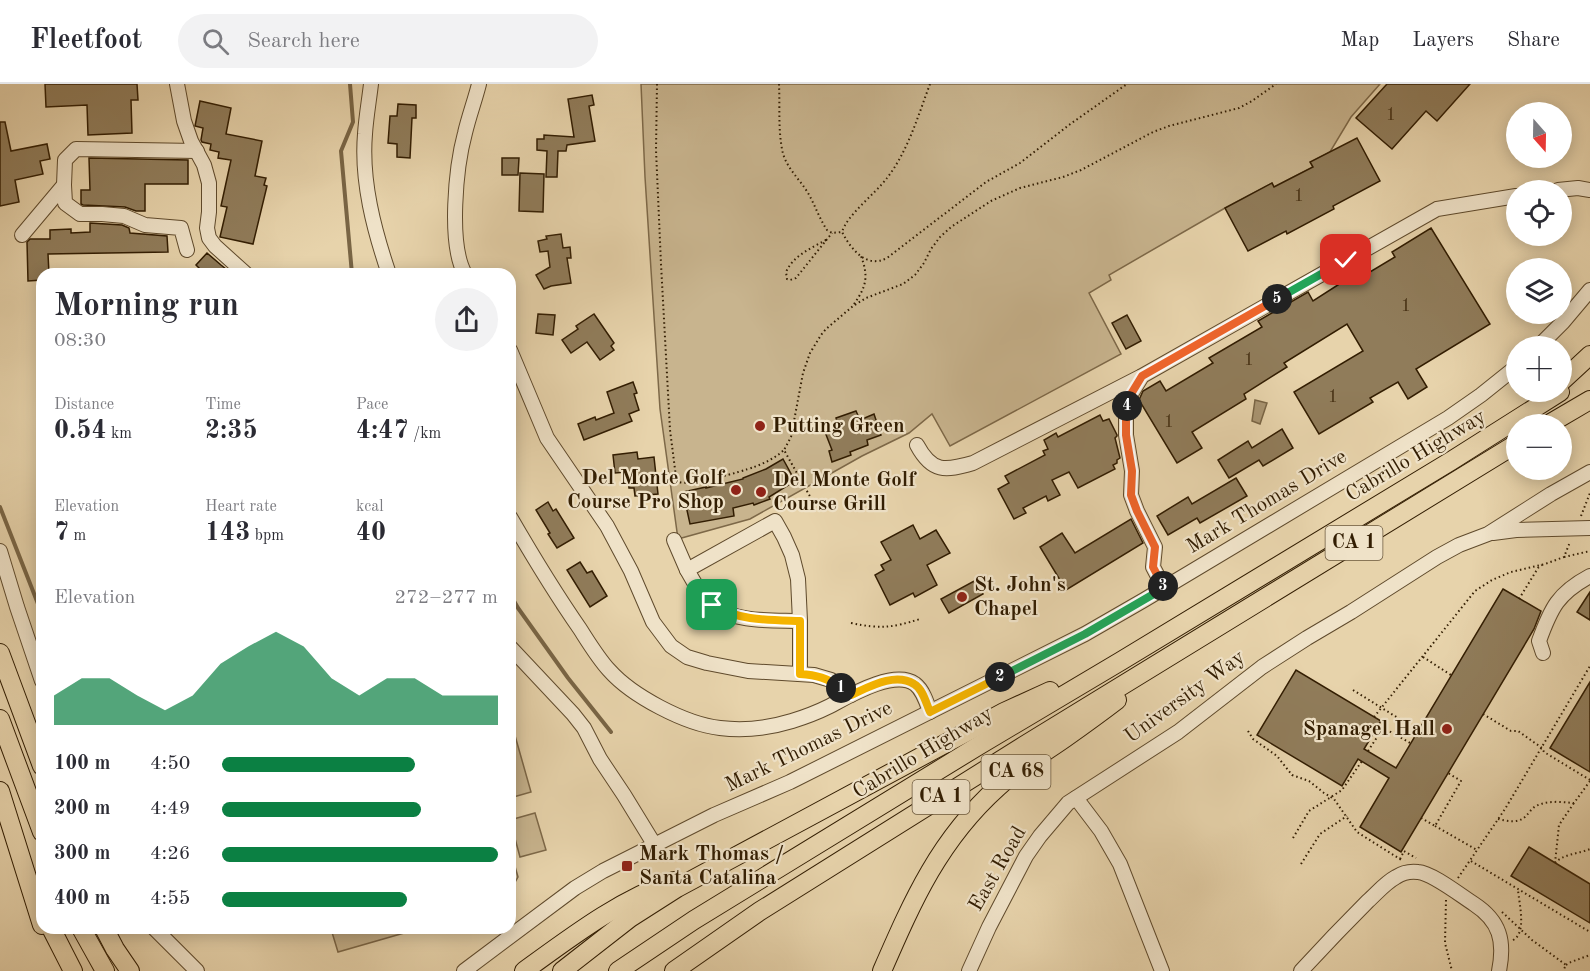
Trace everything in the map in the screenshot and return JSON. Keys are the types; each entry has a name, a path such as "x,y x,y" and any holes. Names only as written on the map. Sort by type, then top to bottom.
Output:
{"highway":[{"path":"1572,372 1590,355"},
{"name":"Cabrillo Highway","path":"1572,383 1590,371"},
{"path":"1566,414 1589,401"},
{"path":"1525,414 1538,402"},
{"name":"Cabrillo Highway","path":"1526,414 1544,402"},
{"name":"Cabrillo Highway","path":"618,971 694,920 987,740 1506,427"},
{"name":"Cabrillo Highway","path":"674,971 783,897 1506,450"},
{"name":"CA 68","path":"882,971 927,875 950,840 972,813 1020,770 1212,630"},
{"path":"0,653 36,750"},
{"name":"CA 68","path":"524,971 593,922 652,888 713,868 1013,708 1121,661"},
{"path":"0,719 36,816"},
{"path":"0,791 36,905"},
{"path":"12,828 36,890"},
{"path":"562,971 630,918 713,868"},
{"path":"46,934 60,971"},
{"path":"54,934 73,971"},
{"path":"84,934 105,971"},
{"path":"107,934 124,971"},
{"path":"107,934 130,971"}],"street":[{"path":"177,84 184,120 204,165 209,183 207,228 209,238 239,268"},
{"path":"371,84 364,135 366,179 374,224 387,268"},
{"path":"463,268 456,242 456,207 463,142 479,84"},
{"path":"187,250 181,228 145,225 124,216 80,214 65,203 65,160 76,149 196,151"},
{"path":"22,235 64,184"},
{"path":"1572,189 1590,190"},
{"path":"917,445 927,461 937,468 950,469 973,463 1142,376 1437,209 1506,198"},
{"path":"1549,336 1590,290"},
{"path":"516,364 547,438 607,526 631,571 653,622 670,646 687,657 707,663 748,671 814,675 831,680 851,695"},
{"name":"Mark Thomas Drive","path":"516,932 603,870 714,815 790,782 1085,634 1448,418 1506,375"},
{"path":"1142,376 1131,394 1126,412 1126,435 1132,471 1131,495 1155,547 1153,567 1164,588"},
{"path":"1488,534 1590,472"},
{"path":"687,570 775,520 792,555 798,579 800,674"},
{"path":"1488,534 1585,524"},
{"path":"516,527 567,611 609,670 627,686 670,713 695,723 719,728 744,730 767,727 809,715 887,681 902,680 915,684 923,694 930,712"},
{"name":"University Way","path":"1076,798 1178,732 1276,658 1437,557 1459,545 1488,534"},
{"path":"674,540 687,570 703,596 712,605 723,612 741,617 800,621"},
{"path":"0,550 36,663"},
{"path":"1543,653 1539,641 1547,619 1561,596 1575,584 1590,576"},
{"path":"516,653 584,728 600,759 654,844"},
{"path":"1076,798 1101,831 1120,864 1162,971"},
{"name":"East Road","path":"969,971 1026,856 1061,811 1076,798"},
{"path":"1301,971 1340,928 1389,881 1409,872 1430,875 1489,916 1500,934 1502,945 1499,971"},
{"path":"160,934 197,971"},
{"name":"Mark Thomas Drive","path":"464,971 513,934"}],"path":[{"path":"657,84 656,150 670,430 676,477 679,482 685,484 756,466 772,459 784,450 791,437 803,373 810,352 826,329 866,298 910,280 920,270 940,237 965,217 991,201 1020,188 1081,170 1153,132 1185,121 1239,108 1276,84"},
{"path":"779,84 785,159 808,194 825,226 832,233"},
{"path":"930,84 900,157 887,178 849,219 842,232 852,249 874,262 887,258 986,182 1020,163 1127,84"},
{"path":"826,240 789,265 786,272 788,279 793,280 799,275 832,233 842,232"},
{"path":"853,306 865,285 866,272 861,256"},
{"path":"784,450 812,500"},
{"path":"1585,524 1590,493"},
{"path":"1564,557 1572,537"},
{"path":"1519,599 1538,568 1553,560 1590,551"},
{"path":"1374,717 1475,591 1510,572 1545,564"},
{"path":"852,622 874,627 896,626 920,620"},
{"path":"1422,657 1451,675"},
{"path":"1455,883 1498,819 1590,666"},
{"path":"1353,690 1406,723 1398,736"},
{"path":"1483,714 1511,731 1518,731 1542,748 1544,752 1590,781 1559,825 1555,863 1560,857 1579,854 1590,849"},
{"path":"1378,725 1410,743"},
{"path":"1368,751 1383,728"},
{"path":"1248,731 1253,738 1277,756 1292,776 1309,781 1331,797 1357,832 1404,862 1409,872"},
{"path":"1293,838 1309,812 1342,790 1362,761"},
{"path":"1435,826 1461,781 1448,773"},
{"path":"1498,819 1514,822 1523,819 1534,807 1543,803 1557,801 1574,803"},
{"path":"1300,864 1320,834 1347,816"},
{"path":"1421,818 1478,850"},
{"path":"1307,846 1311,848"},
{"path":"1470,861 1590,932"},
{"path":"1502,945 1517,938 1521,931 1517,889"},
{"path":"1446,898 1445,943 1452,971"},
{"path":"1503,912 1521,931 1566,965"},
{"path":"1563,971 1571,962 1590,955"}],"shaded area":[{"path":"641,84 1380,84 1351,117 1330,152 1311,162 1313,167 1274,187 1272,183 1225,208 1109,275 1111,280 1089,293 1121,354 950,446 932,414 909,433 862,456 750,519 678,539 660,409"},
{"path":"1255,400 1267,403 1260,424 1252,421"},
{"path":"516,739 531,792 516,796"},
{"path":"535,813 546,850 520,857 516,842 516,818"},
{"path":"333,934 401,934 338,952"}],"building":[{"path":"45,84 137,84 138,100 131,100 132,133 88,135 87,105 46,107"},
{"path":"1387,84 1470,84 1437,121 1426,111 1392,149 1356,118"},
{"path":"592,95 594,105 589,106 595,141 567,145 566,151 558,151 557,177 546,177 547,151 537,150 537,139 544,139 544,135 574,137 568,99"},
{"path":"200,101 231,108 226,134 262,141 255,176 266,178 264,185 267,186 253,244 220,237 227,207 221,206 231,160 218,158 219,152 210,150 211,144 202,142 203,128 195,126"},
{"path":"398,104 416,105 416,118 412,118 410,158 397,157 397,144 388,143 390,116 397,116"},
{"path":"0,122 5,122 11,151 47,144 50,159 40,161 43,174 15,180 19,202 0,206"},
{"path":"1357,138 1380,181 1287,234 1286,231 1248,251 1225,208 1272,183 1274,187 1313,167 1310,162"},
{"path":"89,158 188,160 188,184 145,184 145,211 125,207 83,205 81,204 81,190 90,190"},
{"path":"502,158 519,158 518,175 502,175"},
{"path":"520,173 544,174 543,212 519,211"},
{"path":"90,223 122,225 129,228 130,233 167,236 168,252 48,254 49,268 36,268 36,280 28,281 27,242 30,239 50,239 50,230 71,229 71,233 90,232"},
{"path":"1431,228 1490,324 1416,369 1427,387 1408,399 1398,382 1370,398 1373,402 1319,434 1294,392 1363,351 1347,324 1284,363 1287,367 1244,394 1246,399 1192,432 1202,448 1177,463 1139,400 1143,391 1160,381 1166,391 1213,363 1209,358 1262,327 1258,321 1308,292 1313,301 1341,283 1336,276 1351,268 1355,275 1362,271 1365,275 1395,257 1392,252"},
{"path":"561,234 563,248 570,247 571,258 567,258 571,283 544,289 536,275 550,267 548,251 540,252 538,241 547,239 546,236"},
{"path":"207,253 225,268 199,268 196,265"},
{"path":"538,314 555,315 553,335 536,333"},
{"path":"594,314 614,343 611,346 614,350 600,360 587,342 571,353 562,340 578,329 576,326"},
{"path":"1127,315 1141,341 1126,349 1112,323"},
{"path":"633,382 639,410 629,414 632,421 584,440 578,424 614,413 607,392"},
{"path":"856,411 860,420 874,414 881,435 867,440 868,445 850,452 851,455 832,462 829,451 832,450 825,432 839,427 836,418"},
{"path":"1100,415 1103,421 1109,419 1117,435 1115,438 1120,458 1113,465 1115,469 1078,488 1069,472 1052,480 1060,495 1048,501 1046,496 1023,508 1026,513 1014,519 998,489 1009,483 1005,476 1045,455 1043,451 1048,449 1044,440 1056,433 1058,437"},
{"path":"1282,429 1293,448 1263,466 1259,460 1229,478 1218,460 1248,441 1252,448"},
{"path":"637,452 638,459 654,457 658,494 635,496 634,488 629,488 627,472 615,473 613,455"},
{"name":"Del Monte Golf Course Pro Shop","path":"783,459 795,481 769,497 770,499 754,505 753,503 733,508 734,516 690,524 683,492 743,479"},
{"path":"1236,478 1247,496 1200,523 1197,518 1168,535 1157,516 1188,497 1192,504"},
{"path":"548,502 553,511 556,509 574,538 557,548 536,510"},
{"path":"1131,519 1143,543 1066,590 1040,547 1062,533 1075,553"},
{"path":"913,525 920,539 936,530 950,553 927,565 937,585 915,597 913,593 890,605 875,575 884,570 881,565 891,560 881,542"},
{"path":"580,562 587,573 592,571 607,596 590,607 567,570"},
{"name":"St. John's Chapel","path":"976,580 983,594 949,613 941,599"},
{"name":"Spanagel Hall","path":"1503,589 1541,611 1534,629 1401,852 1360,827 1389,778 1358,759 1342,786 1257,735 1296,670 1381,721 1364,749 1396,768"},
{"path":"1590,592 1590,620 1577,612"},
{"path":"1590,682 1590,772 1550,748"},
{"path":"1529,847 1590,884 1590,923 1511,876"}],"waterway":[{"path":"350,84 353,122 341,151 351,268"},
{"path":"0,507 36,599"},
{"path":"516,604 568,678 611,732"}],"place":[{"name":"Putting Green","path":"760,426"},
{"name":"Del Monte Golf Course Pro Shop","path":"736,490"},
{"name":"Del Monte Golf Course Grill","path":"761,492"},
{"name":"St. John's Chapel","path":"962,597"},
{"name":"Spanagel Hall","path":"1447,729"},
{"name":"Mark Thomas / Santa Catalina","path":"627,866"}],"route":[{"path":"712,605 723,612 741,617 800,621 800,674 831,680 851,695 887,681 902,680 915,684 923,694 930,712 1109,621 1164,588 1153,567 1155,547 1131,495 1132,471 1126,435 1126,412 1131,394 1142,376 1346,260"}]}
